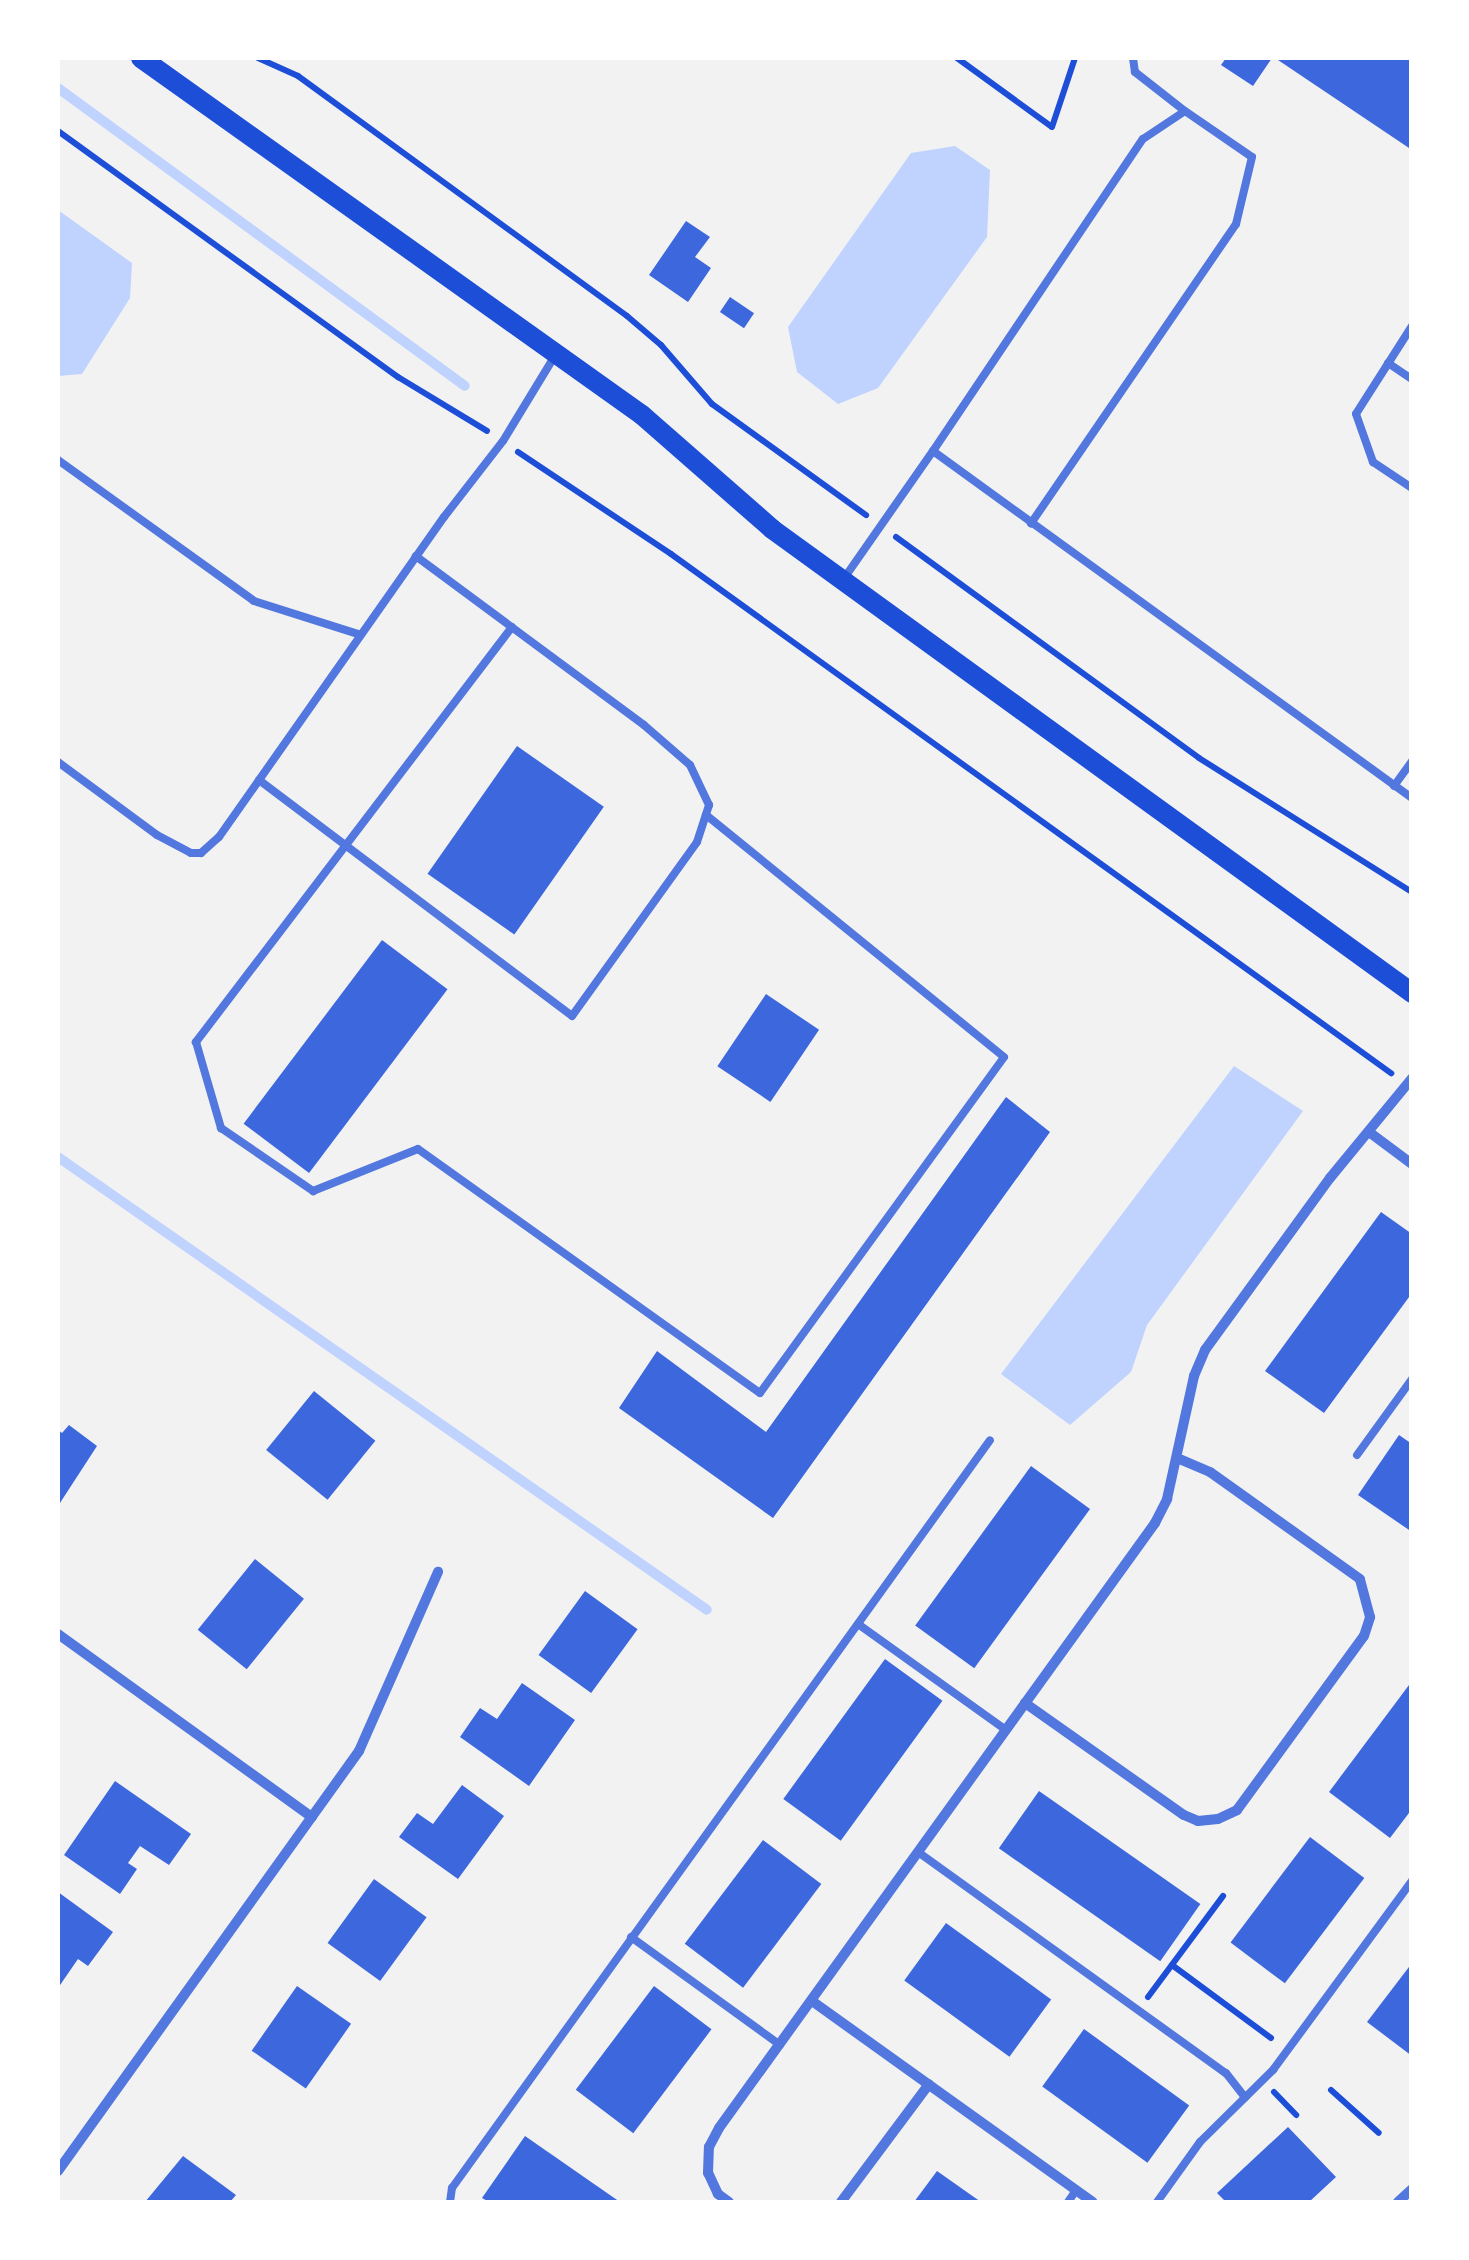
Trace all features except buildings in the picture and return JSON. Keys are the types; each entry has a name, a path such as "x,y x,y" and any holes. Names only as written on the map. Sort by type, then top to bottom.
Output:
{"main road":[{"path":"141,58 642,415 772,529 1412,993"}],"street":[{"path":"729,2202 718,2194 708,2173 708,2147 1155,1524 1167,1500 1194,1376 1205,1350 1330,1178 1412,1078"},
{"path":"1368,1132 1412,1164"},
{"path":"1025,1702 1184,1816 1198,1821 1218,1820 1236,1810 1364,1636 1370,1616 1360,1580 1210,1472 1177,1458"},
{"path":"58,2170 312,1817 378,1716 438,1572"},
{"path":"58,1634 312,1817"},
{"path":"812,2001 1092,2202"},
{"path":"841,2202 929,2084"},
{"path":"1398,2202 1412,2190"}],"lane":[{"path":"1031,522 1236,224 1252,157 1135,72 1133,58"},
{"path":"843,580 1143,139 1184,111"},
{"path":"1412,326 1356,414 1373,462 1412,488"},
{"path":"58,762 157,835 191,853 200,852 219,837 416,556 503,442 556,354"},
{"path":"1388,363 1412,379"},
{"path":"933,451 1412,798"},
{"path":"58,460 254,601 361,635"},
{"path":"258,780 572,1016 697,842 709,805 690,765 644,725 416,556"},
{"path":"512,627 196,1042 221,1128 313,1191 418,1148 760,1393 1004,1057 706,816"},
{"path":"1394,786 1412,761"},
{"path":"1357,1455 1410,1385"},
{"path":"450,2202 452,2188 990,1440"},
{"path":"858,1624 1006,1730"},
{"path":"918,1852 1226,2073 1245,2097"},
{"path":"1157,2202 1200,2142 1288,2051 1412,1881"},
{"path":"631,1937 780,2045"},
{"path":"1068,2202 1076,2190"}],"path":[{"path":"258,58 298,76 627,316 661,345 712,404 856,509"},
{"path":"957,58 1052,126 1075,58"},
{"path":"58,131 382,366 486,430"},
{"path":"521,454 671,554 1385,1069"},
{"path":"910,548 1199,758 1412,892"},
{"path":"1151,1993 1222,1896"},
{"path":"1172,1965 1273,2039"},
{"path":"1331,2090 1380,2133"},
{"path":"1276,2094 1296,2115"}],"water":[{"path":"955,146 990,170 987,237 878,388 838,404 797,372 788,327 911,153"},
{"path":"58,210 132,263 130,298 82,374 58,376"},
{"path":"1234,1066 1303,1111 1147,1325 1131,1372 1070,1425 1001,1374"}],"waterway":[{"path":"58,88 465,386"},
{"path":"58,1157 707,1610"}]}
